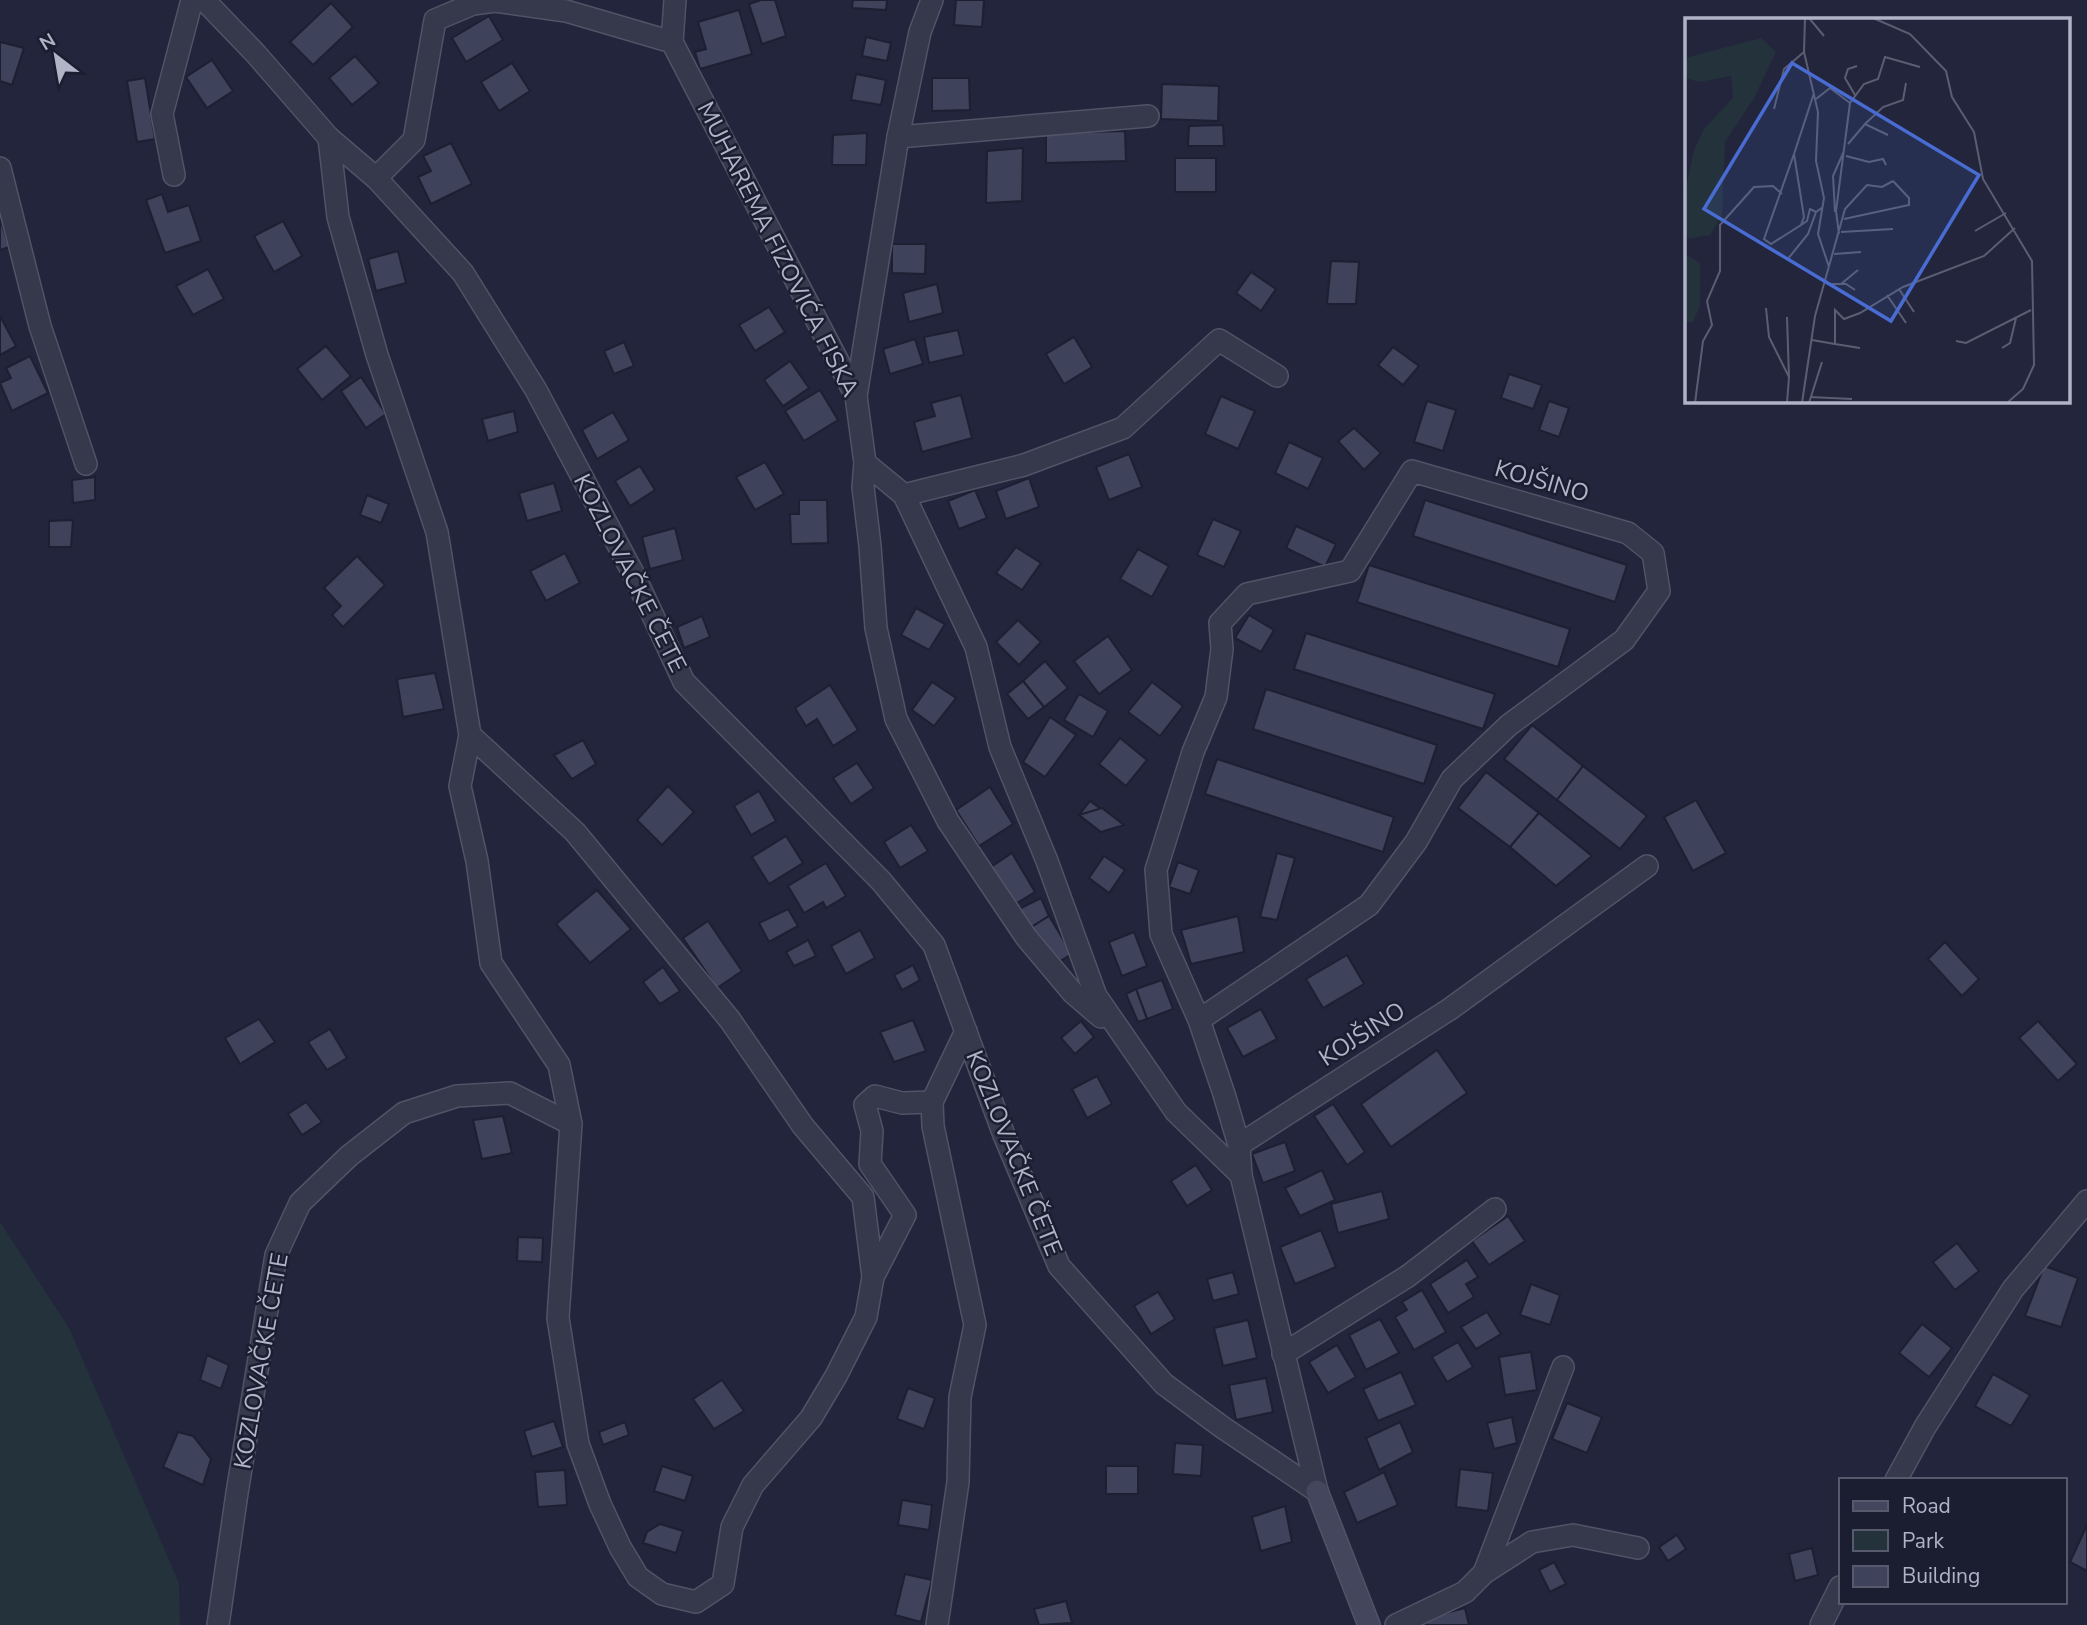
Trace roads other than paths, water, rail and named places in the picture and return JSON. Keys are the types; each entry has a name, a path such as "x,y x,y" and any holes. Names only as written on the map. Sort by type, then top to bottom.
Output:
{"street":[{"path":"174,175 162,114 192,0"},
{"name":"KOZLOVAČKE ČETE","path":"204,0 256,54 329,138 376,178 463,273 536,390 633,573 684,682 881,881 934,945 1004,1135 1059,1266 1164,1384 1317,1491"},
{"path":"376,178 414,140 435,20 473,4 495,1 566,11 672,42 675,0"},
{"path":"856,396 898,137 920,32 932,0"},
{"name":"MUHAREMA FIZOVIĆA FISKA","path":"672,42 856,396 865,463 863,487 876,628 896,719 948,821 1026,937 1073,993 1122,1035"},
{"path":"898,137 1148,117"},
{"path":"329,138 338,217 377,355 437,532 470,735 460,786 477,861 491,963 559,1065 571,1124 558,1318 578,1444 600,1504 620,1547 638,1577 662,1594 695,1602 723,1584 732,1527 753,1485 811,1418 866,1317 873,1277 863,1197 803,1126 730,1020 575,832 470,735"},
{"path":"0,168 40,326 86,464"},
{"path":"904,495 1024,465 1123,428 1219,340 1277,376"},
{"name":"MUHAREMA FIZOVIĆA FISKA","path":"865,463 904,495 976,647 1000,747 1047,861 1096,996 1176,1112 1241,1175"},
{"name":"KOJŠINO","path":"1199,1020 1369,905 1416,842 1451,779 1509,726 1624,640 1659,592 1653,553 1628,533 1412,471 1350,571 1247,594 1220,624 1222,649 1216,697 1193,752 1156,870 1161,934 1199,1020 1224,1094 1239,1144 1241,1175 1317,1491 1369,1625"},
{"name":"KOJŠINO","path":"1239,1144 1450,1009 1647,866"},
{"name":"KOZLOVAČKE ČETE","path":"932,1102 965,1031"},
{"name":"KOZLOVAČKE ČETE","path":"218,1625 276,1255 300,1203 349,1156 404,1113 457,1096 510,1093 571,1124"},
{"path":"873,1277 905,1215 870,1164 872,1131 865,1105 875,1096 902,1103 932,1102 933,1126 975,1325 960,1397 958,1482 937,1625"},
{"path":"1897,1478 1925,1427 2013,1289 2087,1201"},
{"path":"1283,1354 1408,1276 1495,1209"},
{"path":"1484,1573 1563,1367"},
{"path":"1396,1625 1465,1592 1484,1573 1532,1542 1573,1535 1638,1548"},
{"path":"1821,1625 1839,1589"}]}
